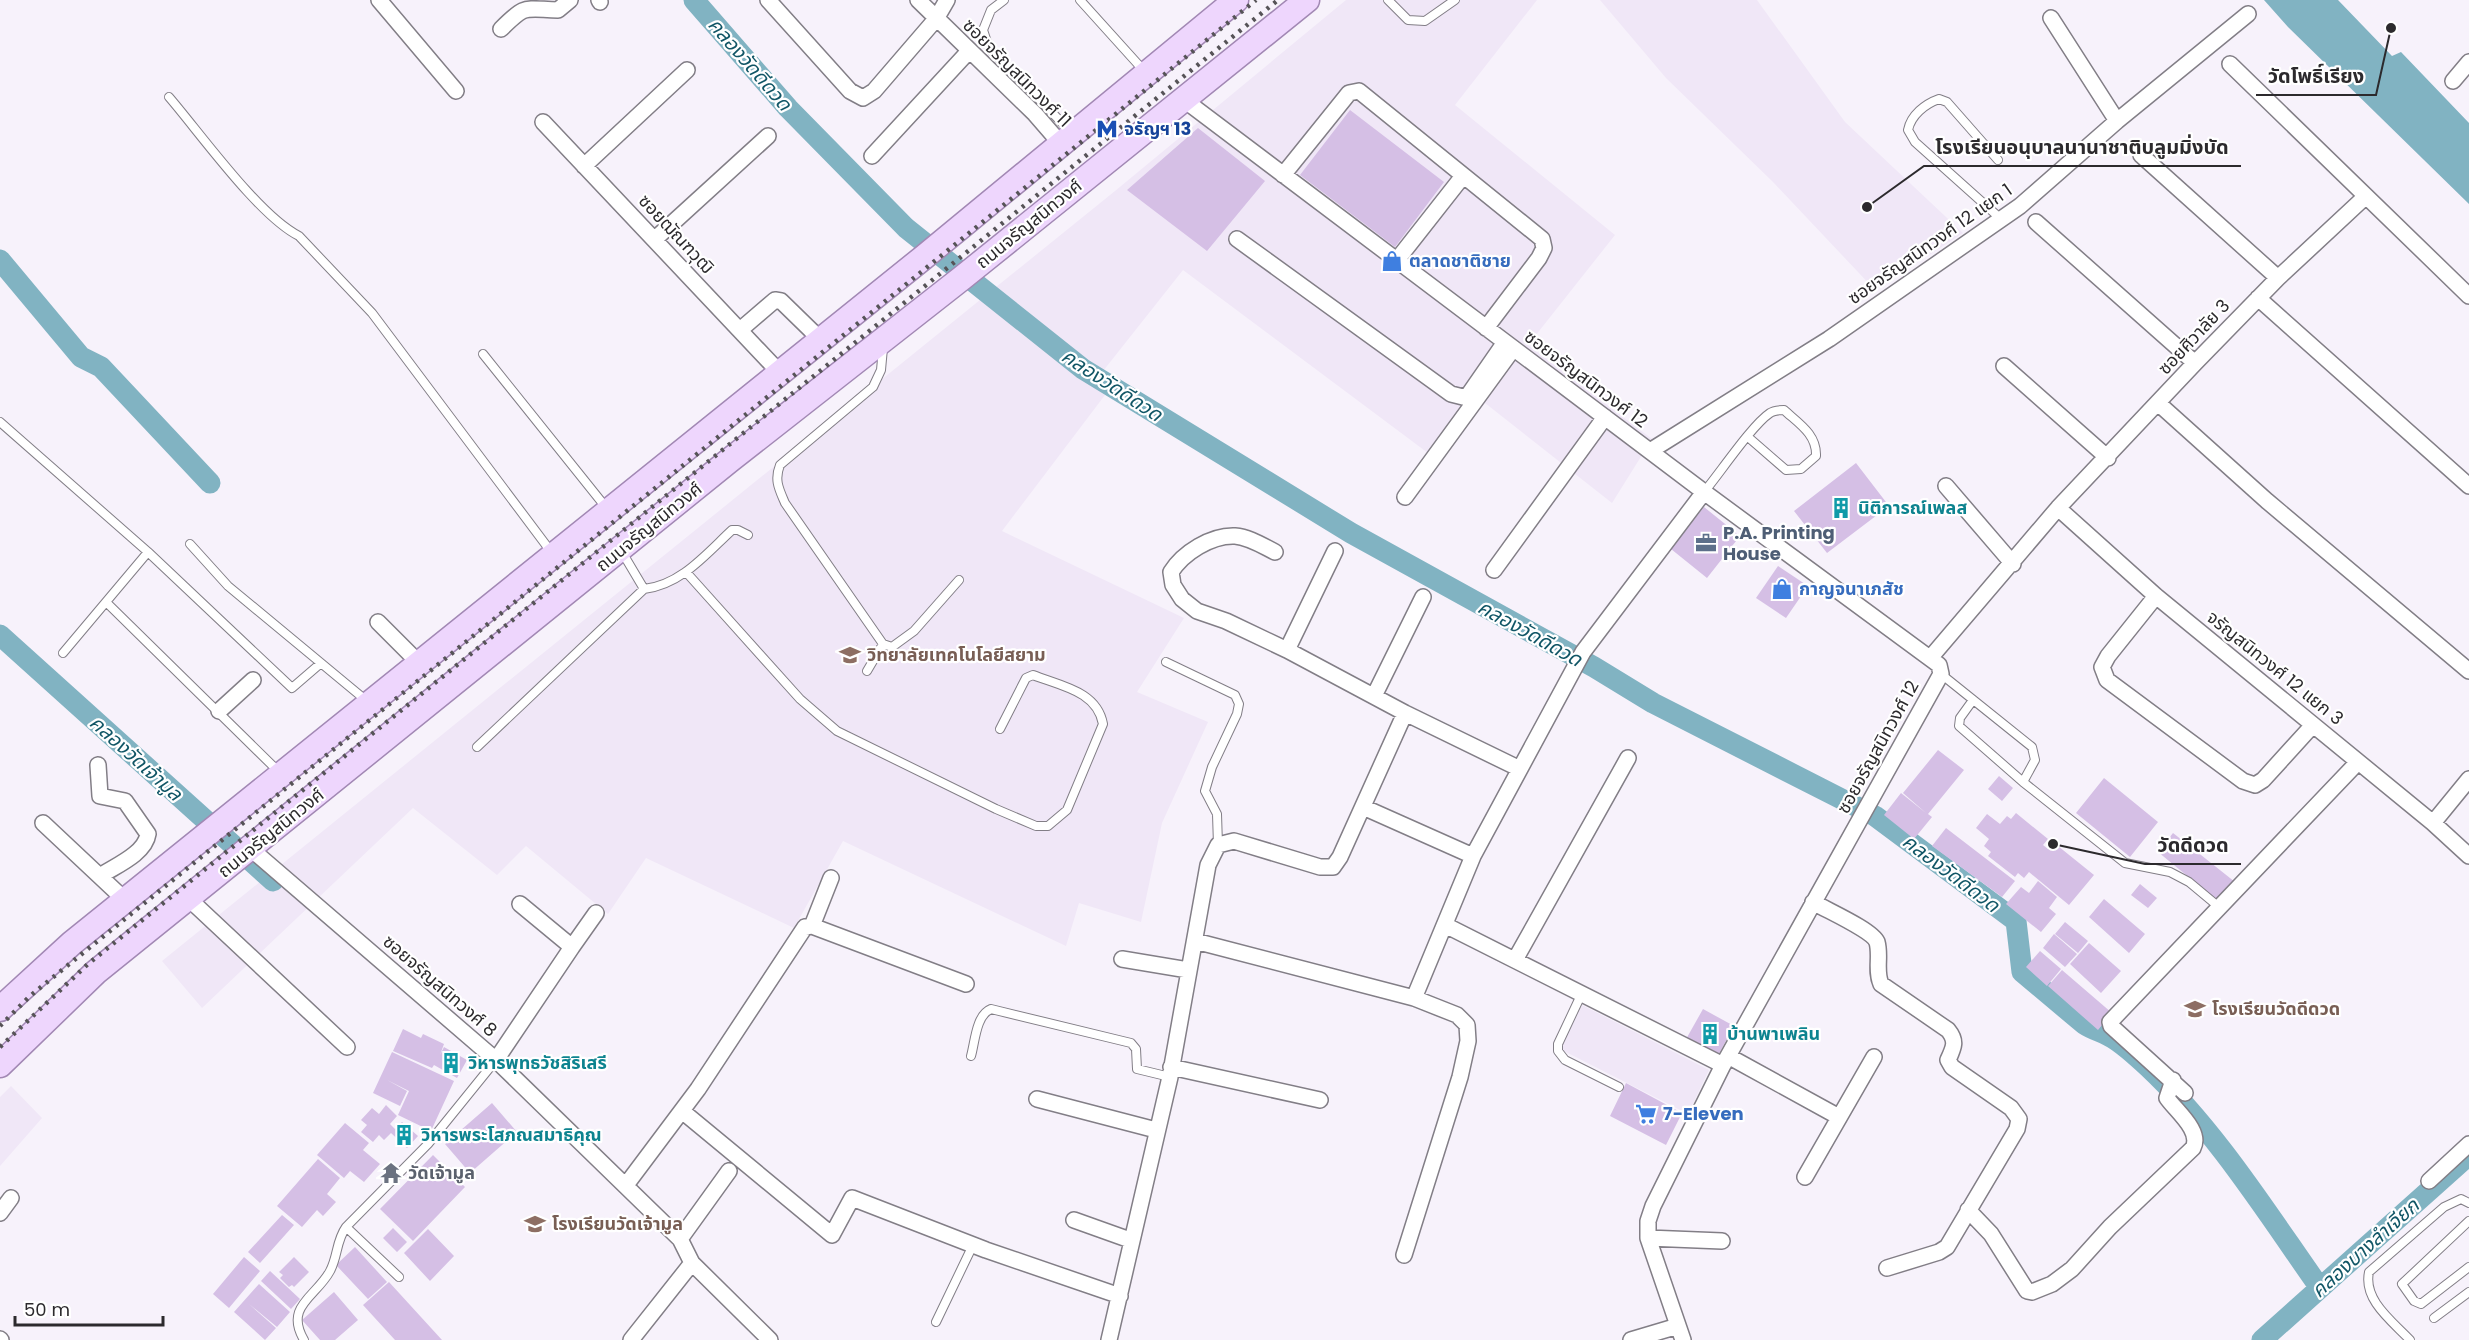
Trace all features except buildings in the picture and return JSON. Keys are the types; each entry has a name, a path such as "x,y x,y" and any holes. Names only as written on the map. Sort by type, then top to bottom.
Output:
{"main road":[{"path":"0,1009 72,943 934,249 1236,0"},
{"name":"ถนนจรัญสนิทวงศ์","path":"3,1055 96,972 472,671 730,460 966,275 1307,0"},
{"path":"447,641 472,671"}],"street":[{"path":"379,0 456,91"},
{"path":"501,29 520,9 530,7 558,10 570,0"},
{"path":"768,0 850,91 863,98 874,91 936,19 918,0"},
{"name":"ซอยจรัญสนิทวงศ์ 11","path":"947,0 936,19 1035,114 1066,139"},
{"name":"ซอยจรัญสนิทวงศ์ 12 แยก 1","path":"1650,451 1829,339 2020,206 2117,121 2248,14"},
{"path":"2050,18 2117,121"},
{"path":"872,156 969,51"},
{"path":"2453,81 2469,62"},
{"path":"2230,64 2469,296"},
{"path":"584,166 687,70"},
{"path":"1283,175 1348,93 1359,91 1542,239 1544,248 1486,328"},
{"name":"ซอยจรัญสนิทวงศ์ 12","path":"1183,99 1704,492 1939,665 1941,674 1725,1061 1653,1206 1648,1221 1648,1238 1680,1333"},
{"name":"ซอยฒัณฑวุฒิ","path":"543,122 780,373"},
{"path":"655,239 768,136"},
{"path":"2141,155 2278,278"},
{"path":"1397,260 1463,176"},
{"name":"ซอยศิวาลัย 3","path":"1931,657 2013,564 2058,508 2258,298 2365,197"},
{"path":"2036,222 2195,363"},
{"path":"1237,239 1451,394 1463,398 1469,394 1509,345"},
{"path":"2258,298 2469,486"},
{"path":"740,330 775,300 781,301 821,340"},
{"path":"1405,497 1509,345"},
{"path":"2004,366 2108,458"},
{"path":"2159,404 2267,501 2469,671"},
{"path":"1494,570 1605,417"},
{"path":"1946,486 2013,564"},
{"path":"1414,998 1473,856 1518,768 1580,657 1704,492"},
{"name":"จรัญสนิทวงศ์ 12 แยก 3","path":"2058,508 2156,596 2433,823 2469,856"},
{"path":"1275,552 1236,536 1220,538 1188,553 1179,560 1171,572 1173,585 1182,599 1197,611 1226,621 1518,768"},
{"path":"1287,651 1335,551"},
{"path":"2156,596 2108,656 2102,668 2107,680 2243,781 2255,785 2263,780 2313,725"},
{"path":"1374,696 1423,597"},
{"path":"378,622 419,663"},
{"path":"219,711 253,680"},
{"path":"1109,1340 1130,1240 1171,1072 1208,865 1218,845 1234,841 1320,867 1333,867 1341,857 1405,713"},
{"path":"1515,960 1628,758"},
{"path":"1968,1210 1991,1234 2027,1291 2032,1292 2052,1284 2072,1269 2110,1227 2193,1148 2196,1141 2194,1133 2170,1086 2109,1023 2358,762"},
{"path":"98,765 100,796 125,801 148,834 147,842 139,850 100,876"},
{"path":"2433,823 2469,779"},
{"path":"1363,807 1473,856"},
{"path":"43,823 125,900"},
{"name":"ซอยจรัญสนิทวงศ์ 8","path":"246,853 495,1060 680,1239 692,1263 764,1338"},
{"path":"812,926 831,878"},
{"path":"189,899 347,1047"},
{"path":"1813,902 1871,934 1877,944 1881,984 1948,1030 1954,1037 1955,1047 1948,1060 1952,1067 2016,1113 2019,1119 2017,1129 1947,1247 1939,1252 1887,1268"},
{"path":"520,904 572,947"},
{"path":"495,1060 596,913"},
{"path":"1445,925 1839,1117"},
{"path":"626,1185 681,1111 805,927 812,926 966,984"},
{"path":"1195,941 1414,998 1457,1015 1467,1025 1468,1041 1460,1077 1404,1255"},
{"path":"1122,959 1188,970"},
{"path":"1805,1177 1874,1057"},
{"path":"1171,1072 1320,1100"},
{"path":"2170,1086 2185,1093"},
{"path":"1037,1099 1156,1130"},
{"path":"681,1111 832,1235 852,1198 973,1245 1120,1296"},
{"path":"2429,1180 2469,1144"},
{"path":"680,1239 729,1171"},
{"path":"0,1213 11,1198"},
{"path":"1074,1220 1130,1240"},
{"path":"1648,1238 1722,1241"},
{"path":"631,1340 692,1263"},
{"path":"1631,1340 1680,1333"}],"lane":[{"path":"1004,0 991,10 983,30 989,48 1066,139"},
{"path":"1080,0 1146,73"},
{"path":"1388,0 1408,20 1425,21 1455,0"},
{"path":"169,97 251,194 286,230 299,236 372,313 553,554"},
{"path":"1998,160 1947,102 1939,99 1930,102 1910,120 1908,130 1915,142 2001,219"},
{"path":"884,340 881,370 873,387 780,465 776,475 777,485 785,503 882,644 892,647 914,631 959,580"},
{"path":"483,354 608,510"},
{"path":"1704,492 1748,437 1770,413 1784,410 1810,434 1816,446 1816,456 1801,469 1786,470 1748,437"},
{"path":"0,422 148,552 292,688 321,663"},
{"path":"477,747 644,589 667,584 686,572 732,530 748,535"},
{"path":"190,544 228,586 370,703"},
{"path":"621,550 644,589"},
{"path":"63,653 148,552"},
{"path":"686,572 800,699 837,731 996,809 1036,826 1048,826 1067,810 1103,724 1100,711 1090,698 1033,675 1026,678 1000,729"},
{"path":"106,602 219,711 281,775"},
{"path":"867,671 882,644"},
{"path":"1166,662 1235,695 1239,705 1212,767 1205,791 1217,814 1218,845"},
{"path":"1941,674 2032,747 2035,760 2023,782"},
{"path":"1973,700 1960,718 1959,726 2023,782 2125,864 2170,872 2189,882 2219,908"},
{"path":"1582,993 1558,1044 1558,1051 1565,1060 1619,1087"},
{"path":"971,1056 981,1018 985,1012 991,1010 1131,1043 1136,1049 1137,1069 1171,1072"},
{"path":"304,1340 297,1328 298,1312 329,1273 337,1256 339,1237 346,1227 428,1144 495,1060"},
{"path":"2410,1340 2370,1295 2367,1283 2369,1272 2444,1207 2461,1199 2469,1203"},
{"path":"2469,1221 2402,1284 2414,1302 2421,1304 2469,1267"},
{"path":"346,1227 399,1277"},
{"path":"936,1322 973,1245"},
{"path":"2434,1318 2469,1292"}],"shaded area":[{"name":"วิทยาลัยเทคโนโลยีสยาม","path":"1346,0 1537,0 1455,105 1615,235 1528,345 1652,439 1612,503 1485,403 1440,462 1183,270 1092,385 1105,395 1002,531 1184,618 1137,692 1208,722 1162,823 1141,922 1079,903 1066,946 843,841 794,928 646,858 608,914 526,846 497,875 413,808 202,1008 162,961 1115,191"},
{"path":"1600,0 1757,0 1845,122 1963,233 1875,290 1773,182 1666,78"},
{"path":"1582,1005 1709,1070 1688,1114 1560,1049"},
{"path":"11,1086 42,1118 0,1166 0,1097"}],"water":[{"path":"2264,0 2338,0 2392,56 2401,52 2469,123 2469,204 2288,27"}],"waterway":[{"name":"คลองวัดดีดวด","path":"694,0 788,108 906,228 1083,369 1351,533 1594,667 1653,703 1875,816 2016,921 2022,972 2084,1024 2125,1046 2173,1092 2240,1173 2320,1288"},
{"path":"0,260 81,357 101,367 210,483"},
{"name":"คลองวัดเจ้ามูล","path":"0,635 273,881"},
{"name":"คลองบางลำเจียก","path":"2262,1340 2469,1155"}],"railway":[{"path":"0,1026 30,996 1256,0"},
{"path":"0,1047 88,964 1278,0"}],"place":[{"name":"วัดโพธิ์เรียง","path":"2391,28"},
{"name":"จรัญฯ 13","path":"1107,129"},
{"name":"โรงเรียนอนุบาลนานาชาติบลูมมิ่งบัด","path":"1867,207"},
{"name":"ตลาดชาติชาย","path":"1392,261"},
{"name":"นิติการณ์เพลส","path":"1841,508"},
{"name":"P.A. Printing House","path":"1706,543"},
{"name":"กาญจนาเภสัช","path":"1782,589"},
{"name":"วิทยาลัยเทคโนโลยีสยาม","path":"850,655"},
{"name":"วัดดีดวด","path":"2053,844"},
{"name":"โรงเรียนวัดดีดวด","path":"2195,1009"},
{"name":"บ้านพาเพลิน","path":"1710,1034"},
{"name":"วิหารพุทธวัชสิริเสรี","path":"451,1063"},
{"name":"7-Eleven","path":"1646,1114"},
{"name":"วิหารพระโสภณสมาธิคุณ","path":"404,1135"},
{"name":"วัดเจ้ามูล","path":"391,1173"},
{"name":"โรงเรียนวัดเจ้ามูล","path":"535,1224"}]}
